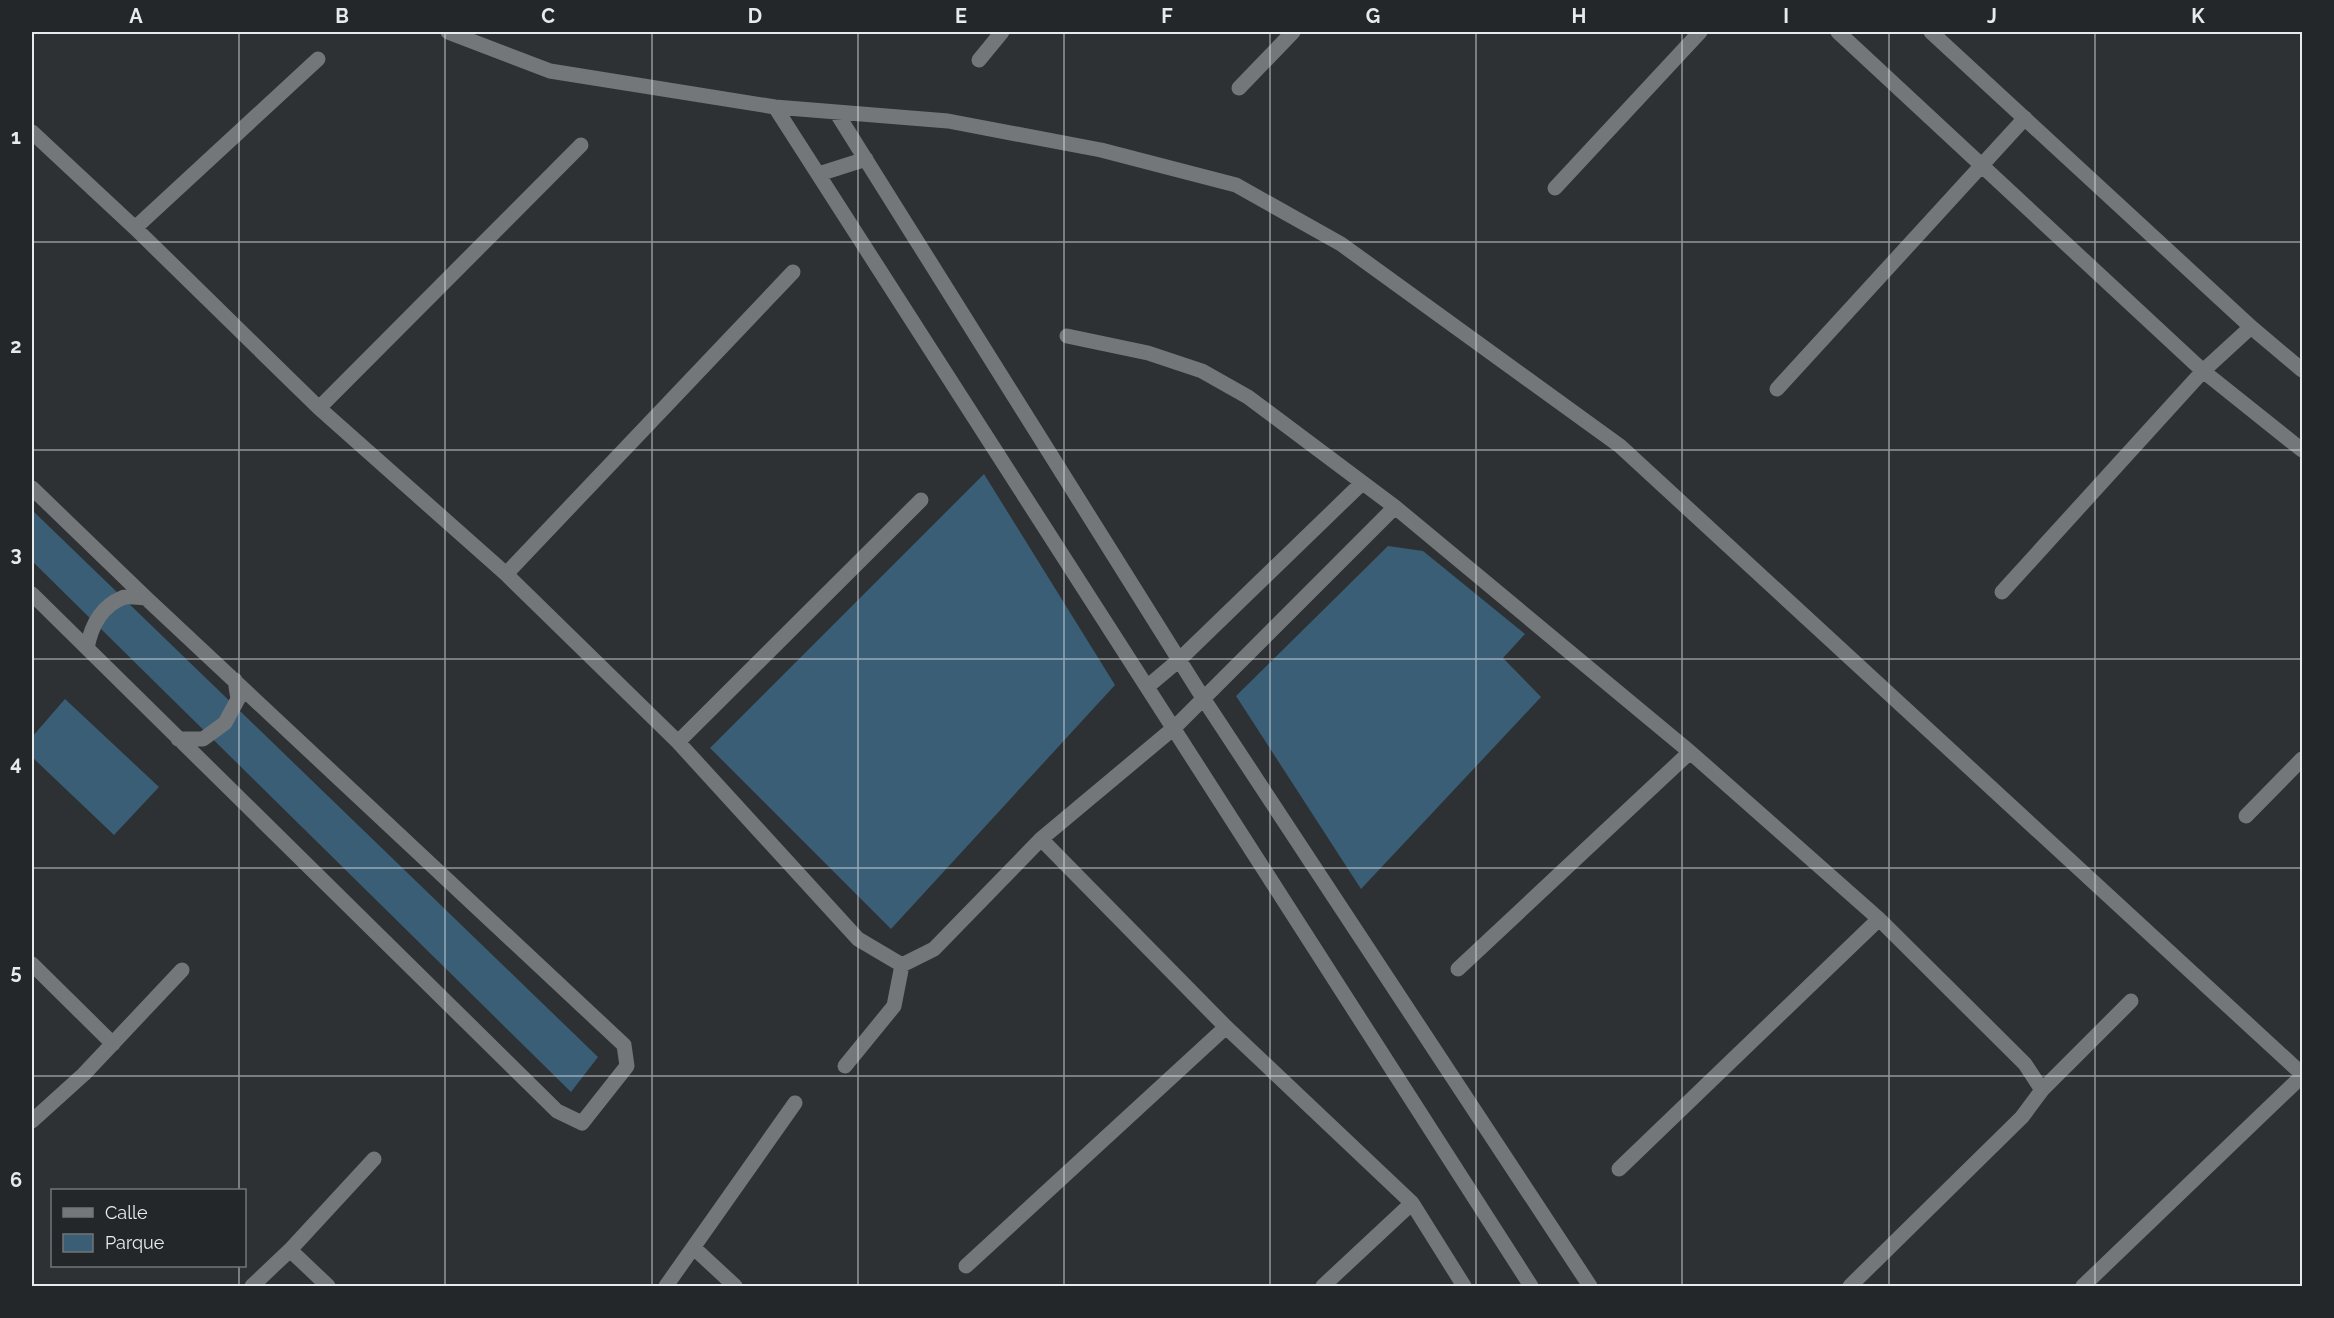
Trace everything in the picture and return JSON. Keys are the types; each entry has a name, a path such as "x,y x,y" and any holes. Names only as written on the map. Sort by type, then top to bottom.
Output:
{"street":[{"path":"448,32 550,71 775,107 948,121 1101,150 1236,185 1341,244 1620,446 2302,1075 2083,1287"},
{"path":"979,60 1002,32"},
{"path":"1239,88 1293,32"},
{"path":"1555,188 1700,32"},
{"path":"1838,32 2203,371 2302,450"},
{"path":"1931,32 2251,327 2302,370"},
{"path":"135,228 318,59"},
{"path":"775,107 1175,728 1531,1287"},
{"path":"836,112 1203,698 1590,1287"},
{"path":"1777,389 2025,118"},
{"path":"32,132 135,228 319,408 506,574 678,742 858,939 902,965"},
{"path":"319,408 580,145"},
{"path":"819,174 866,159"},
{"path":"506,574 794,272"},
{"path":"2002,592 2203,371 2251,327"},
{"path":"1067,336 1148,353 1202,371 1248,397 1395,507 1690,752 1879,919 2025,1064 2042,1090"},
{"path":"1147,687 1179,660 1362,483"},
{"path":"32,488 146,598 624,1045 627,1066 582,1123 557,1111 32,594"},
{"path":"678,742 921,500"},
{"path":"902,965 934,949 1041,839 1175,728 1395,507"},
{"path":"87,648 90,631 102,612 123,597 146,598"},
{"path":"178,739 203,739 225,723 238,699 236,680"},
{"path":"1458,969 1690,752"},
{"path":"2246,816 2302,759"},
{"path":"1041,839 1226,1027 1412,1203 1464,1287"},
{"path":"1619,1169 1879,919"},
{"path":"32,964 113,1044"},
{"path":"845,1066 894,1006 902,965"},
{"path":"32,1121 84,1074 182,970"},
{"path":"1850,1287 2022,1117 2042,1090 2131,1000"},
{"path":"966,1266 1226,1027"},
{"path":"666,1287 795,1103"},
{"path":"252,1287 290,1250 374,1159"},
{"path":"1323,1287 1412,1203"},
{"path":"694,1248 735,1287"},
{"path":"290,1250 328,1287"}],"green space":[{"path":"984,474 1115,685 891,929 710,748"},
{"path":"32,510 598,1057 571,1092 32,561"},
{"path":"1388,546 1423,551 1525,634 1503,658 1541,697 1361,889 1236,696"},
{"path":"65,699 159,787 114,835 32,757 32,737"}]}
